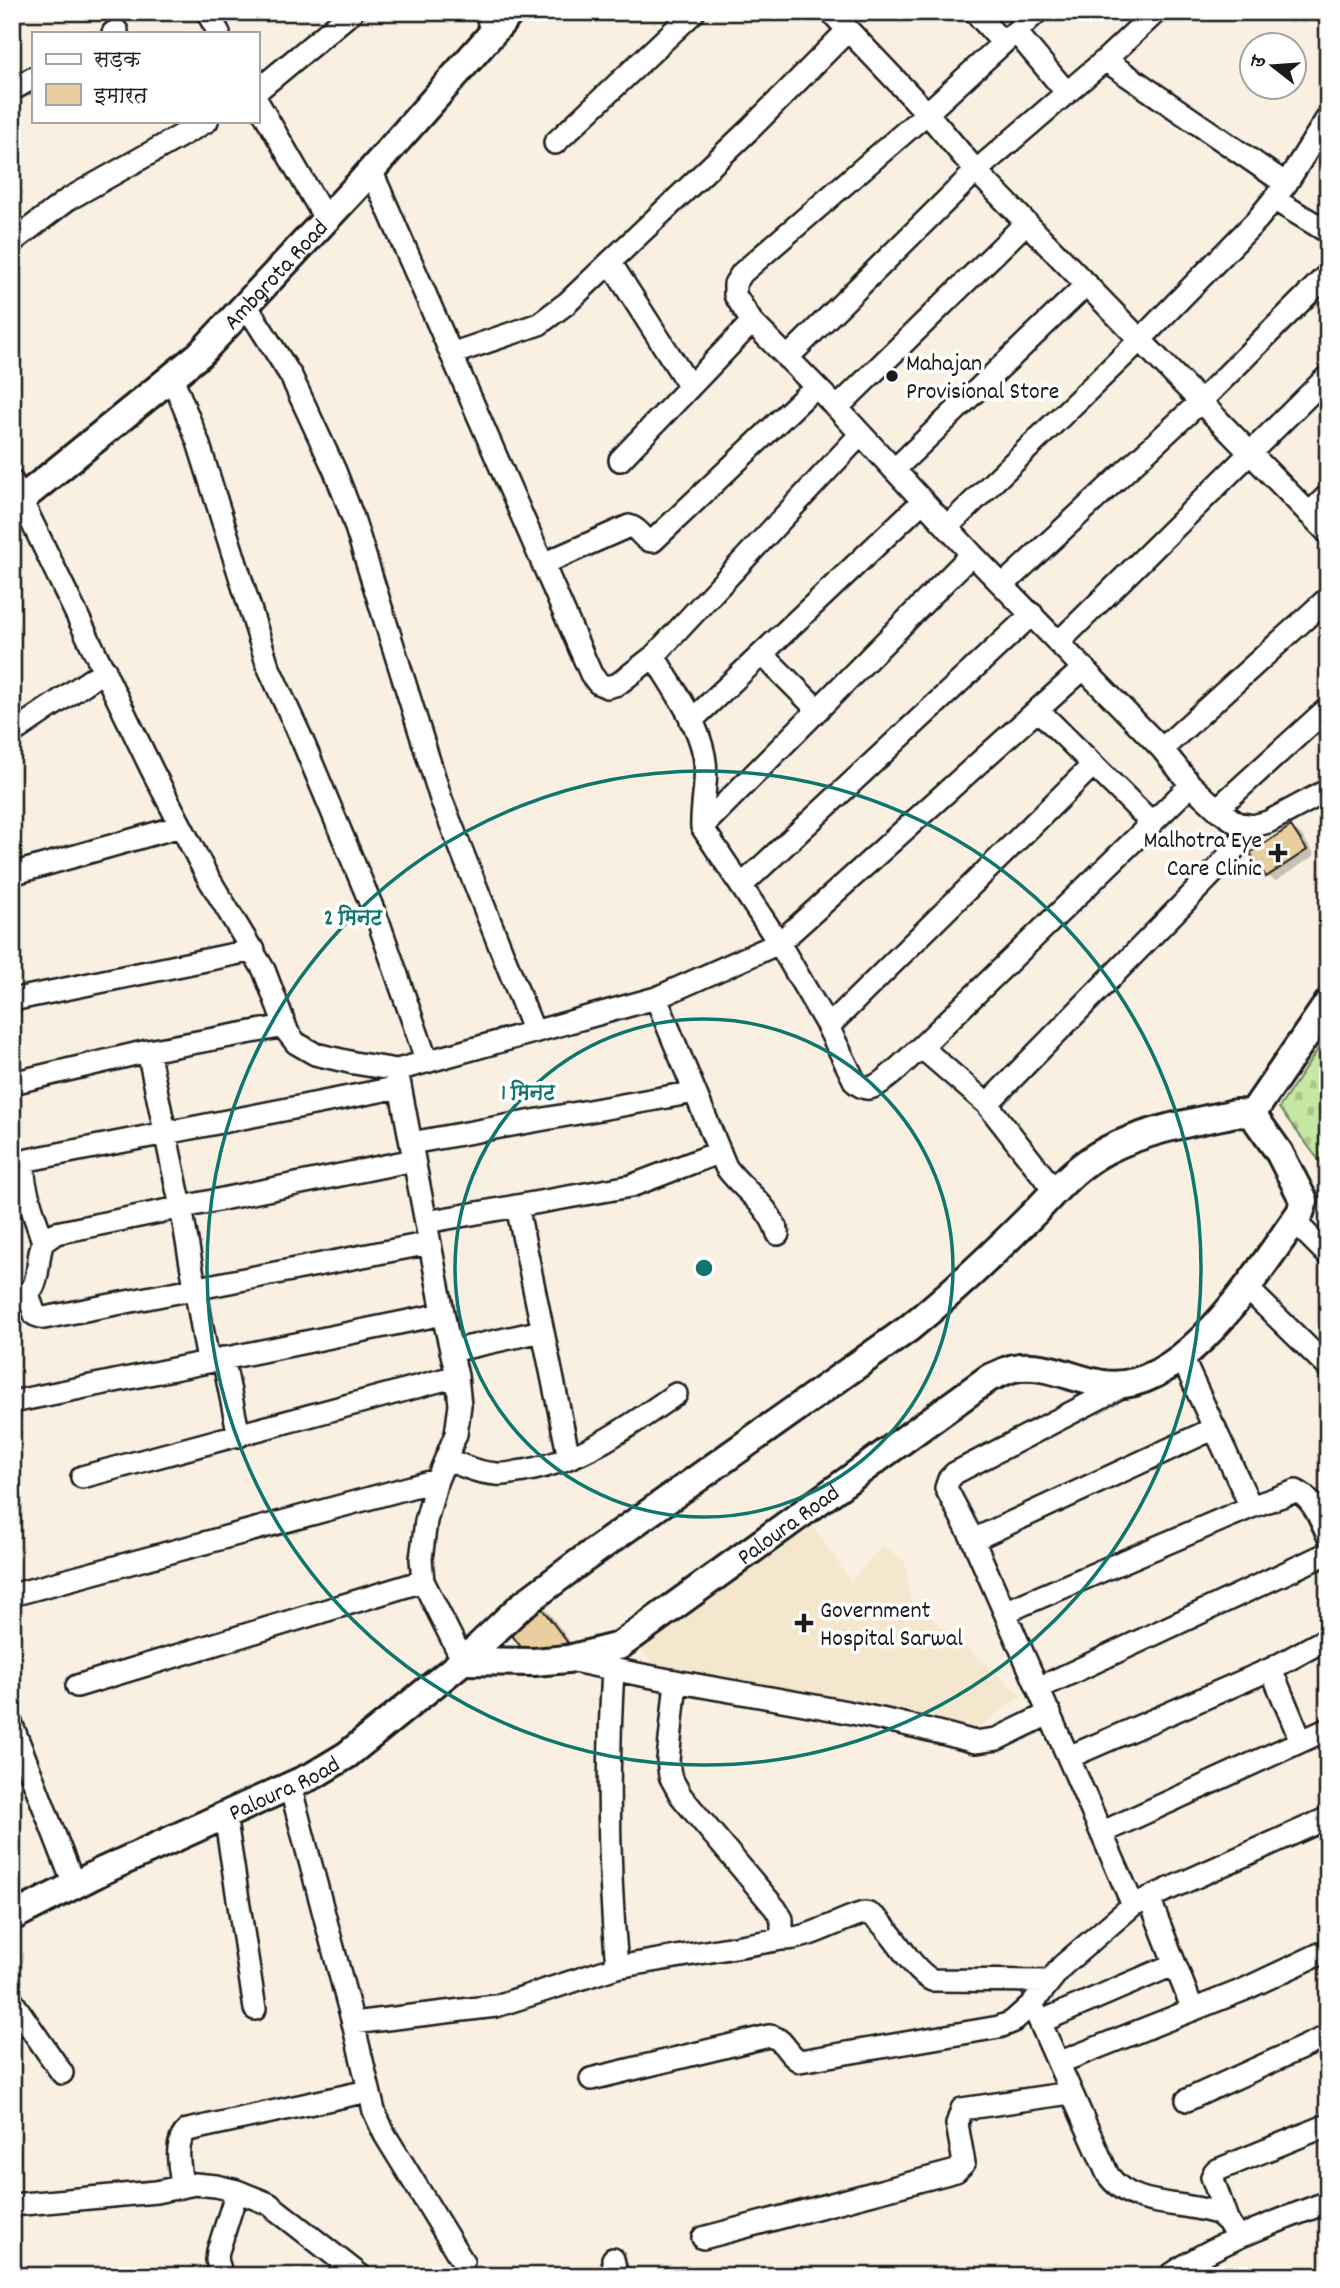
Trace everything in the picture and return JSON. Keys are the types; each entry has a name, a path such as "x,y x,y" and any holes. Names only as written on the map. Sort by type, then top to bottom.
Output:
{"main road":[{"name":"Ambgrota Road","path":"16,496 200,354 371,170 489,23 511,12"},
{"path":"463,1661 522,1606 580,1560 908,1329 958,1288 1042,1206 1070,1174 1106,1150 1139,1136 1236,1113 1252,1114 1328,1003"},
{"name":"Paloura Road","path":"12,1917 74,1885 313,1775 347,1755 463,1661 534,1662 568,1659 619,1646 641,1633 795,1517 989,1378 1013,1368 1037,1367 1101,1384 1123,1386 1147,1379 1182,1358 1216,1325 1247,1287 1300,1213 1304,1201 1279,1153 1252,1114"}],"street":[{"path":"207,12 218,32"},
{"path":"259,89 352,12"},
{"path":"555,143 694,12"},
{"path":"831,12 927,113 976,171 1328,533"},
{"path":"975,12 1009,38 1067,93"},
{"path":"1037,12 927,113 743,273 735,284 735,295 752,322 1162,749 1191,785 1217,809 1237,823 1253,826 1268,822 1328,790"},
{"path":"787,358 976,171 1105,60 1156,12"},
{"path":"452,354 539,324 567,303 752,127 848,30"},
{"path":"1105,60 1280,192 1328,232"},
{"path":"12,90 32,79"},
{"path":"259,104 326,220"},
{"path":"947,527 1141,339 1280,192 1328,117"},
{"path":"12,242 67,200 205,122"},
{"path":"371,170 591,674 598,683 607,687 618,684 654,656 861,435"},
{"path":"837,408 1026,223"},
{"path":"610,262 690,387"},
{"path":"1003,585 1201,401 1328,274"},
{"path":"894,470 1087,284"},
{"path":"246,305 291,376 335,471 353,517 441,799 534,1032"},
{"path":"620,460 752,322"},
{"path":"1058,643 1328,376"},
{"path":"172,377 198,442 268,666 380,926 427,1062"},
{"path":"543,564 628,526 634,527 644,538 653,541 816,387"},
{"path":"1309,514 1328,495"},
{"path":"16,496 206,874 254,950 288,1033 296,1043 315,1054 398,1078"},
{"path":"691,721 923,501"},
{"path":"702,827 972,554"},
{"path":"1162,749 1328,598"},
{"path":"741,886 1032,614"},
{"path":"762,654 818,710"},
{"path":"654,656 691,721 704,755 702,827 779,943 828,1027 855,1082 861,1087 869,1088 880,1083 921,1047 1191,785"},
{"path":"720,1152 631,1186 517,1206 428,1232 195,1289 44,1318 35,1315 20,1297 36,1281 43,1242 20,1191 23,1168 28,1160 166,1132 398,1078 427,1062 656,998 779,943 1084,668"},
{"path":"12,733 104,670"},
{"path":"1217,809 1328,708"},
{"path":"1038,710 1151,822"},
{"path":"828,1027 1093,765"},
{"path":"12,874 181,826"},
{"path":"987,1104 1219,867 1253,826"},
{"path":"12,1000 254,950"},
{"path":"656,998 720,1152 734,1179 768,1211 778,1234"},
{"path":"12,1083 148,1051 285,1026"},
{"path":"921,1047 987,1104 1054,1190"},
{"path":"148,1051 181,1207 195,1289 239,1436"},
{"path":"398,1078 457,1376 460,1405 456,1434 437,1480 426,1521 421,1559 423,1581 463,1661"},
{"path":"43,1242 55,1233 181,1207 412,1151 695,1092"},
{"path":"517,1206 569,1458"},
{"path":"1294,1221 1328,1255"},
{"path":"1247,1287 1328,1367"},
{"path":"12,1402 443,1314"},
{"path":"451,1352 542,1331"},
{"path":"1182,1358 1251,1507"},
{"path":"82,1477 457,1376"},
{"path":"1123,1386 955,1473 946,1488 1006,1612 1103,1832 1175,1964 1193,2010"},
{"path":"446,1459 475,1472 500,1475 540,1468 569,1458 619,1434 676,1394"},
{"path":"973,1540 1215,1428"},
{"path":"12,1595 437,1480"},
{"path":"1006,1612 1251,1507 1296,1491 1305,1495 1312,1503 1328,1536"},
{"path":"1039,1688 1328,1553"},
{"path":"78,1686 423,1581"},
{"path":"1069,1757 1271,1669 1328,1638"},
{"path":"568,1659 613,1670 811,1705 975,1742 997,1738 1050,1713"},
{"path":"1271,1669 1301,1741"},
{"path":"613,1670 609,1853 617,1967"},
{"path":"676,1681 668,1760 670,1776 681,1796 775,1908 782,1919 782,1939"},
{"path":"12,1725 74,1885"},
{"path":"1103,1832 1328,1729"},
{"path":"290,1786 353,2023 368,2091 385,2135 463,2262"},
{"path":"225,1815 255,2009"},
{"path":"1233,2229 1210,2211 1140,2198 1116,2187 1070,2093 1036,2013 1048,1981 1062,1966 1141,1902 1328,1818"},
{"path":"353,2023 496,2006 617,1967 795,1939 863,1913 877,1917 911,1964 921,1975 932,1980 1048,1981"},
{"path":"1058,2063 1243,1990 1328,1951"},
{"path":"592,2079 769,2036 778,2038 795,2059 800,2061 986,2031 1175,1964"},
{"path":"12,2001 62,2073"},
{"path":"1187,2100 1328,2036"},
{"path":"182,2185 179,2147 181,2135 188,2130 368,2091"},
{"path":"703,2238 956,2171 964,2163 957,2124 962,2109 1070,2093"},
{"path":"1233,2229 1213,2184 1215,2171 1328,2125"},
{"path":"12,2205 156,2192 182,2185 216,2186 255,2197 285,2214 361,2276"},
{"path":"222,2276 217,2260 218,2251 237,2191"},
{"path":"1169,2276 1233,2229 1328,2202"}],"shaded area":[{"name":"Government Hospital Sarwal","path":"809,1520 851,1582 882,1546 905,1562 910,1599 1021,1695 976,1730 657,1670 639,1646"}],"green space":[{"path":"1328,1034 1328,1172 1279,1108"}],"building":[{"path":"1291,826 1307,850 1266,877 1250,853"},
{"path":"537,1602 568,1643 545,1649 523,1650 506,1627"}],"place":[{"name":"Mahajan Provisional Store","path":"892,376"},
{"name":"Malhotra Eye Care Clinic","path":"1278,853"},
{"name":"Government Hospital Sarwal","path":"804,1623"}]}
